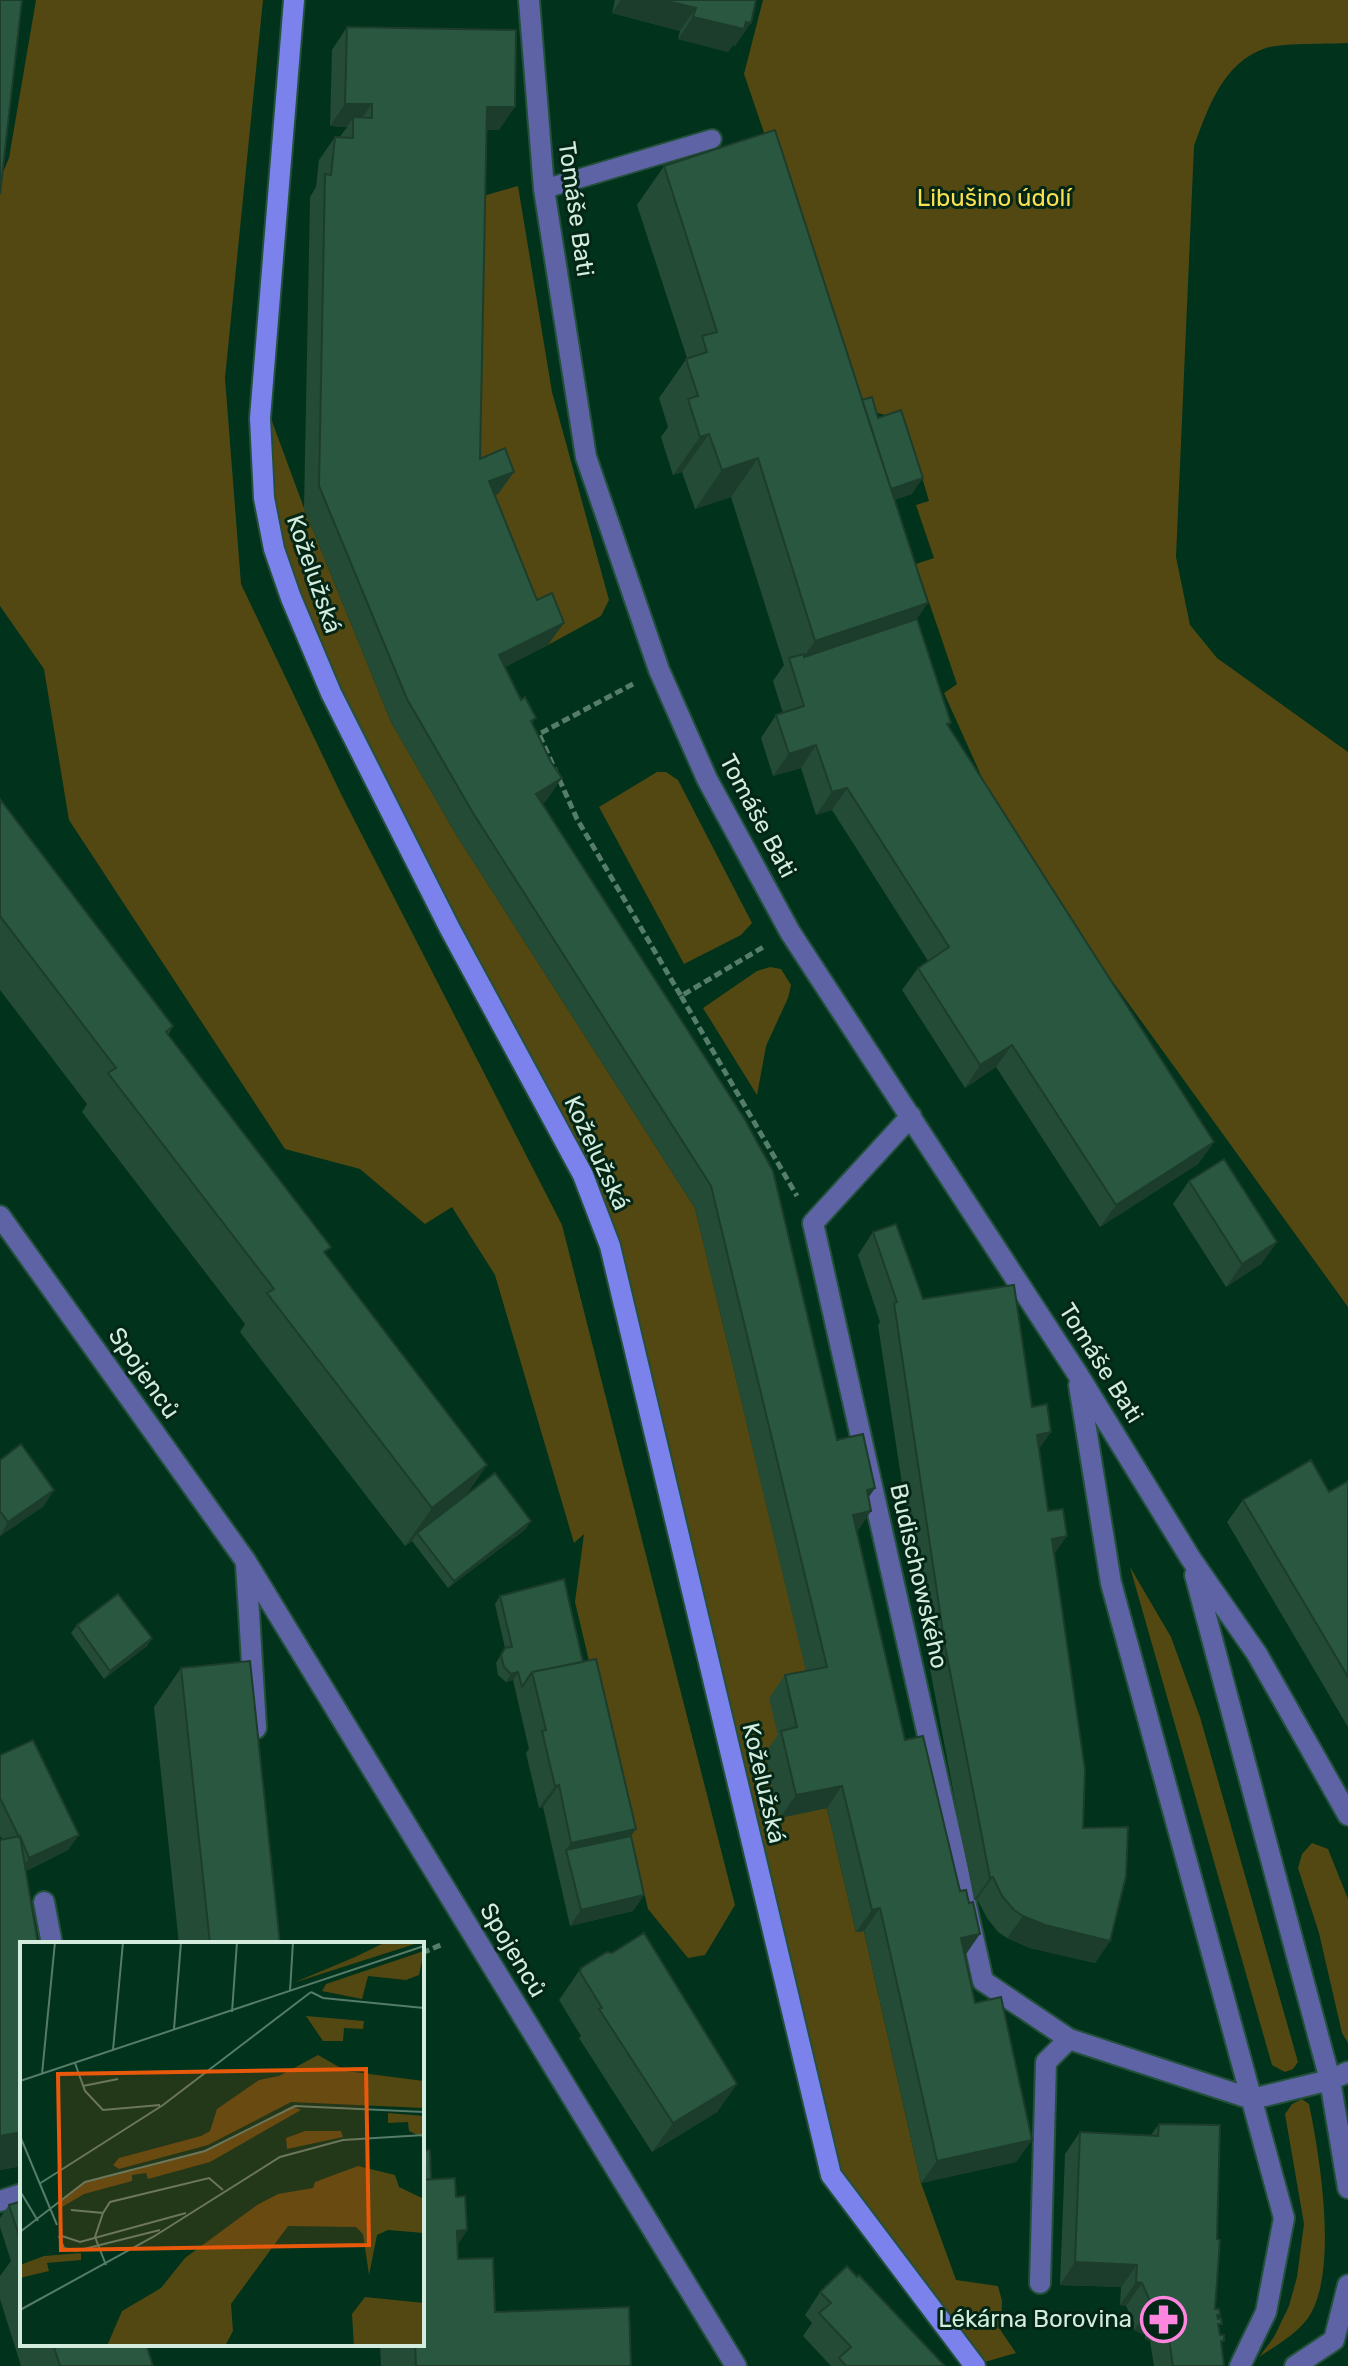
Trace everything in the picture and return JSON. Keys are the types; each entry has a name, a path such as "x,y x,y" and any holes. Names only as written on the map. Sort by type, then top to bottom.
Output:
{"main road":[{"name":"Koželužská","path":"294,0 260,418 264,498 274,549 331,693 450,929 583,1175 610,1246 831,2175 975,2366"}],"street":[{"name":"Tomáše Bati","path":"529,0 544,189 586,457 659,670 707,779 790,932 1077,1373 1191,1559 1257,1654 1348,1815"},
{"path":"813,1223 911,1116"},
{"name":"Spojenců","path":"0,1216 245,1560 736,2366"},
{"name":"Budischowského","path":"813,1223 983,1981 1069,2039 1252,2099"},
{"path":"1077,1373 1111,1583 1284,2218 1266,2312 1240,2366"},
{"name":"Tomáše Bati","path":"1191,1559 1339,2076 1348,2188"},
{"path":"245,1560 258,1748"},
{"path":"44,1902 52,1942"},
{"path":"1040,2283 1046,2062 1069,2039"},
{"path":"1252,2099 1339,2076"},
{"path":"0,2201 20,2195"},
{"path":"1295,2366 1334,2340 1348,2285"}],"lane":[{"path":"544,189 712,139"}],"path":[{"path":"659,670 539,734 577,819 813,1223"},
{"path":"681,996 790,932"}],"green space":[{"path":"36,0 263,0 225,378 241,584 341,794 562,1225 735,1905 705,1955 688,1958 648,1909 575,1602 584,1534 574,1543 495,1275 452,1207 425,1224 360,1169 285,1149 69,820 44,669 0,606 0,179 9,158"},
{"name":"Libušino údolí","path":"763,0 1348,0 1348,43 1282,45 1251,55 1228,75 1219,88 1194,146 1176,557 1190,625 1217,658 1348,752 1348,1307 1024,859 984,782 944,693 957,684 916,564 934,558 916,505 929,501 905,420 858,408 744,74"},
{"path":"518,186 552,392 609,600 601,616 548,645 464,481 469,200"},
{"path":"256,378 304,508 391,722 457,836 695,1208 811,1690 781,1750 765,1754 780,1817 827,1808 856,1932 864,1931 921,2183 956,2280 998,2286 1002,2301 1001,2331 1016,2353 974,2365 831,2175 757,1867 591,1214 368,780 271,576"},
{"path":"657,772 666,772 678,780 752,923 741,935 684,964 599,807"},
{"path":"770,967 781,969 791,985 766,1046 757,1095 703,1008 757,971"},
{"path":"1130,1567 1171,1637 1200,1717 1298,2062 1293,2069 1285,2072 1272,2065"},
{"path":"1312,1843 1328,1849 1348,1899 1348,2043 1342,2033 1319,1933 1298,1868 1302,1854"},
{"path":"1302,2099 1309,2104 1322,2183 1323,2273 1308,2318 1291,2335 1259,2357 1274,2337 1289,2306 1297,2277 1304,2224 1285,2114 1292,2104"}],"building":[{"path":"0,0 22,0 0,194"},
{"path":"663,0 756,0 751,23 746,22 744,29 693,17 696,8"},
{"path":"347,27 516,30 515,107 487,107 480,459 505,448 514,472 489,481 537,600 552,593 564,623 499,655 521,700 525,697 536,718 531,721 562,778 536,794 744,1118 773,1171 837,1440 863,1434 875,1488 867,1490 871,1511 853,1515 905,1740 923,1736 960,1891 966,1890 969,1903 973,1902 980,1934 961,1938 975,2003 1001,1997 1032,2140 937,2161 880,1908 872,1910 842,1786 796,1795 781,1731 797,1727 785,1675 827,1667 711,1186 473,813 407,699 319,486 325,174 331,175 335,137 353,138 353,117 372,118 372,104 345,104"},
{"path":"775,130 928,603 815,641 758,458 722,470 709,434 700,437 688,399 698,396 686,359 707,352 702,336 717,332 664,166"},
{"path":"872,397 878,418 901,410 923,478 891,489 862,400"},
{"path":"917,619 951,723 947,724 1214,1142 1116,1205 1012,1045 980,1065 918,968 949,947 847,788 832,792 816,745 789,754 776,715 804,706 789,658 804,654 804,657"},
{"path":"0,799 173,1026 166,1032 331,1247 324,1252 487,1465 432,1508 267,1293 274,1289 108,1073 116,1068 0,916"},
{"path":"1224,1159 1277,1242 1242,1264 1189,1181"},
{"path":"896,1224 923,1299 1014,1285 1032,1407 1047,1404 1051,1432 1037,1435 1048,1511 1063,1509 1067,1536 1052,1539 1085,1770 1083,1828 1128,1827 1126,1876 1110,1941 1045,1925 1023,1916 1002,1896 993,1877 990,1878 945,1646 894,1303 897,1302 873,1232"},
{"path":"21,1444 54,1490 8,1522 0,1511 0,1460"},
{"path":"1311,1460 1329,1492 1348,1481 1348,1677 1243,1500"},
{"path":"495,1473 531,1521 454,1581 417,1533"},
{"path":"564,1579 583,1662 532,1672 522,1687 518,1672 511,1674 504,1667 501,1655 505,1648 512,1647 500,1596"},
{"path":"118,1594 152,1638 110,1671 77,1625"},
{"path":"596,1659 636,1829 571,1843 559,1785 555,1786 542,1731 546,1730 532,1672"},
{"path":"250,1661 280,1942 210,1942 181,1668"},
{"path":"33,1740 79,1835 29,1858 0,1798 0,1755"},
{"path":"20,1836 38,1942 20,1942 20,2132 0,2136 0,1840"},
{"path":"631,1836 644,1895 581,1910 566,1850"},
{"path":"644,1933 737,2084 673,2123 599,2009 602,2008 580,1972 581,1968 607,1952 612,1953"},
{"path":"1159,2124 1220,2125 1217,2239 1220,2240 1215,2309 1219,2309 1220,2315 1217,2315 1218,2319 1221,2318 1222,2324 1218,2324 1220,2335 1224,2335 1224,2341 1221,2341 1224,2366 1173,2366 1166,2319 1160,2317 1161,2312 1150,2308 1142,2283 1136,2282 1137,2265 1075,2262 1080,2132 1158,2136"},
{"path":"424,2150 430,2150 431,2179 424,2180"},
{"path":"455,2178 456,2197 465,2196 467,2230 457,2231 458,2259 493,2258 495,2312 629,2307 631,2366 416,2366 415,2346 424,2346 424,2180"},
{"path":"20,2202 20,2239 9,2205"},
{"path":"847,2266 945,2366 846,2366 839,2358 851,2347 819,2313 831,2303 820,2292"},
{"path":"54,2346 147,2346 153,2366 60,2366"}],"place":[{"name":"Lékárna Borovina","path":"1163,2319"}]}
